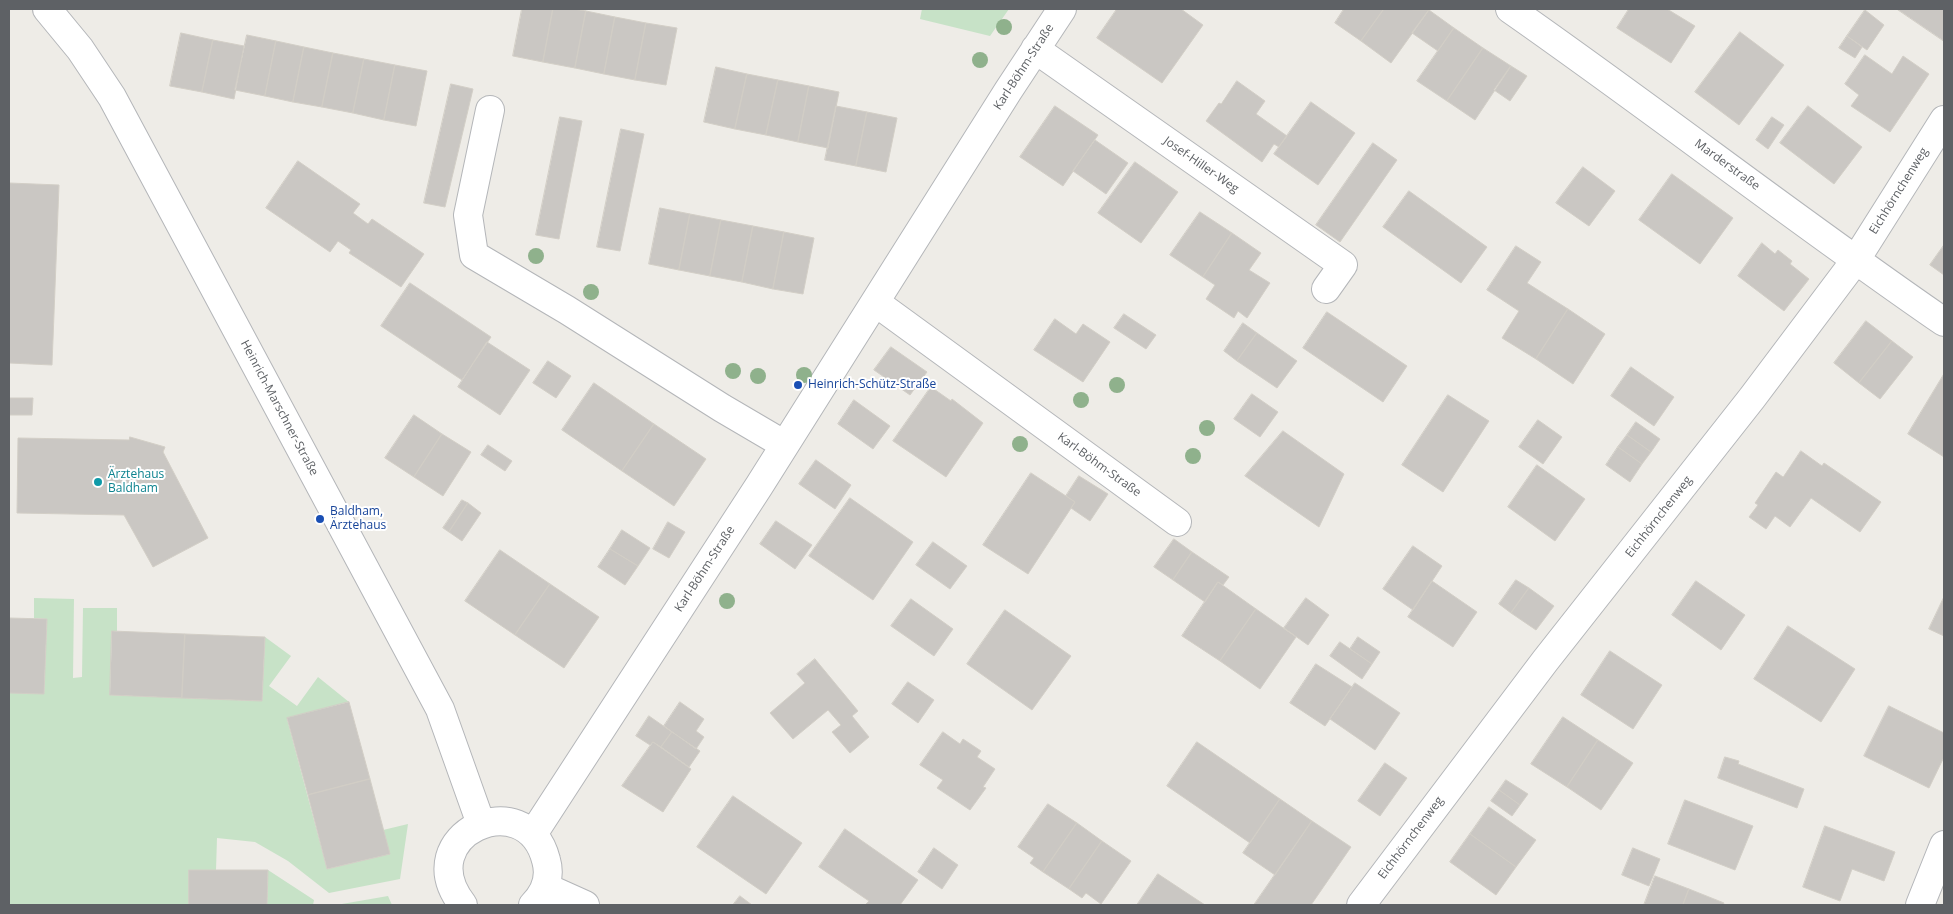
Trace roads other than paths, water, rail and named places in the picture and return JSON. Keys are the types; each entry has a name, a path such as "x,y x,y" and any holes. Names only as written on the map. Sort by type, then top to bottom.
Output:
{"street":[{"name":"Heinrich-Marschner-Straße","path":"47,9 80,49 112,97 436,701 481,824"},
{"name":"Karl-Böhm-Straße","path":"533,834 785,445 1062,9"},
{"name":"Marderstraße","path":"1510,9 1540,18 1715,156 1855,261 1944,322"},
{"name":"Josef-Hiller-Weg","path":"1035,49 1343,265 1326,288"},
{"path":"490,110 468,216 474,255 567,310 722,408 785,445"},
{"name":"Eichhörnchenweg","path":"1361,905 1545,661 1752,398 1855,261 1944,120"},
{"name":"Karl-Böhm-Straße","path":"875,302 1178,522"},
{"path":"463,905 455,895 450,882 449,868 452,853 458,841 468,830 481,824 499,820 517,824 533,834 544,850 548,868 539,896 585,905"},
{"path":"1920,905 1944,845"}],"place":[{"name":"Heinrich-Schütz-Straße","path":"798,385"},
{"name":"Ärztehaus Baldham","path":"98,482"},
{"name":"Baldham, Ärztehaus","path":"320,519"}]}
